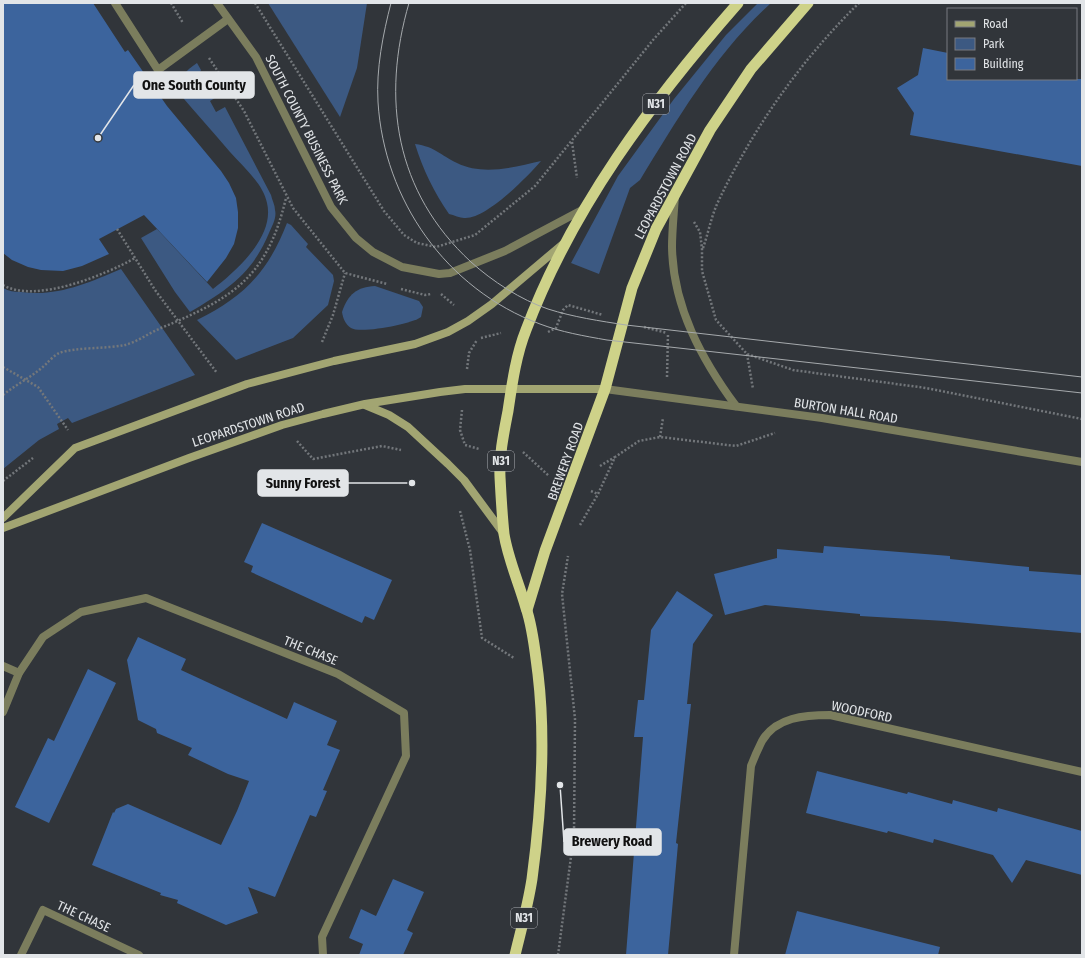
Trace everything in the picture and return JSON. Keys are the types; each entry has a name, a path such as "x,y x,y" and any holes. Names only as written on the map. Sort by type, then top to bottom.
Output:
{"highway":[{"name":"N31","path":"512,388 525,332 565,242 582,210 653,107 701,45 738,3"},
{"name":"LEOPARDSTOWN ROAD","path":"605,389 632,288 656,229 675,191 710,130 751,69 808,3"},
{"name":"BREWERY ROAD","path":"512,388 501,450 500,474 505,535 513,572 527,610 538,673 542,714 541,785 532,881 515,955"},
{"name":"BREWERY ROAD","path":"527,610 545,551 605,389"}],"main road":[{"path":"3,518 75,448 247,384 334,361 415,344 448,332 468,322 492,304 565,242"},
{"name":"LEOPARDSTOWN ROAD","path":"3,528 188,458 282,425 365,404 440,392 512,388 605,389"},
{"path":"365,404 408,427 448,464 464,480 505,535"}],"street":[{"path":"115,3 158,70 228,19"},
{"name":"SOUTH COUNTY BUSINESS PARK","path":"217,3 256,57 331,207 356,238 373,252 402,266 439,274 450,273 505,251 582,210"},
{"path":"675,191 672,247 675,279 690,327 702,355 736,406"},
{"name":"BURTON HALL ROAD","path":"605,389 757,408 1082,462"},
{"name":"THE CHASE","path":"3,712 19,673 43,636 81,612 146,598 338,674 404,713 406,756 322,938 323,955"},
{"path":"3,666 19,673"},
{"name":"WOODFORD","path":"734,955 750,766 763,739 775,726 792,718 810,715 830,715 1082,772"},
{"name":"THE CHASE","path":"21,955 43,910 139,955"}],"path":[{"path":"171,3 183,23"},
{"path":"255,3 384,211 404,235 410,239 436,247 475,235 526,195 572,141 652,40 686,3"},
{"path":"859,3 834,27 792,79 752,139 717,205 702,249 702,271 716,320 747,354 792,370 926,388 1082,419"},
{"path":"208,56 244,111 274,168 286,197 345,273 392,286"},
{"path":"3,395 36,374 58,354 126,345 215,304 241,285 257,267 270,248 279,226 286,197"},
{"path":"117,229 178,322 220,376"},
{"path":"3,285 9,289 30,291 54,288 81,282 116,268 135,258"},
{"path":"329,341 322,343 333,315 345,273"},
{"path":"399,288 425,296 432,294"},
{"path":"440,292 457,307"},
{"path":"550,332 556,328 563,310 568,305 590,311"},
{"path":"656,330 667,333 671,332"},
{"path":"469,354 477,339 502,333"},
{"path":"667,333 669,360"},
{"path":"747,354 757,408"},
{"path":"3,368 38,387 71,434"},
{"path":"460,430 465,445 482,450"},
{"path":"576,532 598,494 616,457 639,441 660,437 736,446"},
{"path":"314,459 382,446 403,450"},
{"path":"520,450 552,478"},
{"path":"3,480 10,476"},
{"path":"588,490 598,494"},
{"path":"456,504 460,510 470,550 482,638 538,673"},
{"path":"558,955 574,834 575,719 562,594 569,553"}],"green space":[{"path":"268,3 367,3 357,68 340,117"},
{"path":"758,3 771,3 751,22 715,65 669,133 640,180 630,188 599,274 571,263 618,176 674,99 726,35"},
{"path":"197,63 201,70 200,72 204,78 206,77 218,96 210,101 216,112 225,107 271,195 275,206 275,216 274,222 255,260 237,280 227,288 190,312 175,292 141,238 157,229 213,289 232,273 252,252 265,228 268,216 265,196 257,182 178,92 180,82 184,75"},
{"path":"415,144 433,149 457,163 477,169 488,170 510,168 541,161 527,177 495,205 473,217 462,218 449,214 425,172"},
{"path":"287,223 291,225 308,244 306,247 333,275 334,281 328,305 293,338 236,360 197,320 228,302 252,281 272,256"},
{"path":"121,269 195,375 72,423 68,418 57,424 59,429 39,440 3,469 3,288 14,292 34,293 60,291 84,284"},
{"path":"375,286 419,301 423,307 421,317 408,323 375,329 356,330 351,328 347,325 342,312 347,300 358,290"}],"building":[{"path":"3,3 93,3 125,52 128,50 167,106 221,171 236,198 238,228 234,244 226,258 207,282 144,215 99,239 109,254 82,266 63,271 41,270 28,267 12,260 3,253"},
{"path":"923,48 947,53 947,80 1082,79 1082,166 910,135 914,113 897,88 918,75"},
{"path":"262,523 392,580 374,620 365,616 362,623 251,572 253,566 244,562"},
{"path":"824,546 950,556 950,559 1029,567 1029,571 1082,575 1082,633 945,621 860,616 860,614 765,605 725,615 714,574 777,558 777,549 823,553"},
{"path":"677,591 713,615 693,644 687,704 691,704 676,843 678,844 668,955 626,955 643,737 634,737 638,700 644,700 651,630"},
{"path":"138,637 186,659 181,670 287,719 294,702 337,721 327,745 340,750 323,790 327,791 316,817 310,815 275,897 248,887 258,913 226,925 177,903 178,900 160,895 161,893 92,865 113,812 114,813 116,809 128,804 221,845 249,781 228,774 188,755 192,748 157,733 156,729 138,720 127,660"},
{"path":"88,669 116,683 49,823 15,807 48,738 54,741"},
{"path":"817,771 907,794 908,792 952,804 953,800 997,812 998,808 1082,831 1082,875 1026,860 1012,883 993,855 934,839 933,843 888,831 887,833 806,813"},
{"path":"393,879 424,892 407,930 413,933 403,955 359,955 363,944 349,938 361,909 376,916"},
{"path":"797,911 940,947 938,955 785,955"}],"tram line":[{"path":"391,3 381,52 378,77 378,102 383,138 393,173 407,206 426,237 449,264 476,288 506,308 548,327 573,334 607,340 1082,393"},
{"path":"409,3 401,39 396,74 396,109 401,142 411,175 425,206 445,235 479,269 497,283 517,295 528,301 557,312 626,325 1082,377"}],"place":[{"name":"One South County","path":"98,138"},
{"name":"Sunny Forest","path":"412,483"},
{"name":"Brewery Road","path":"560,785"}]}
